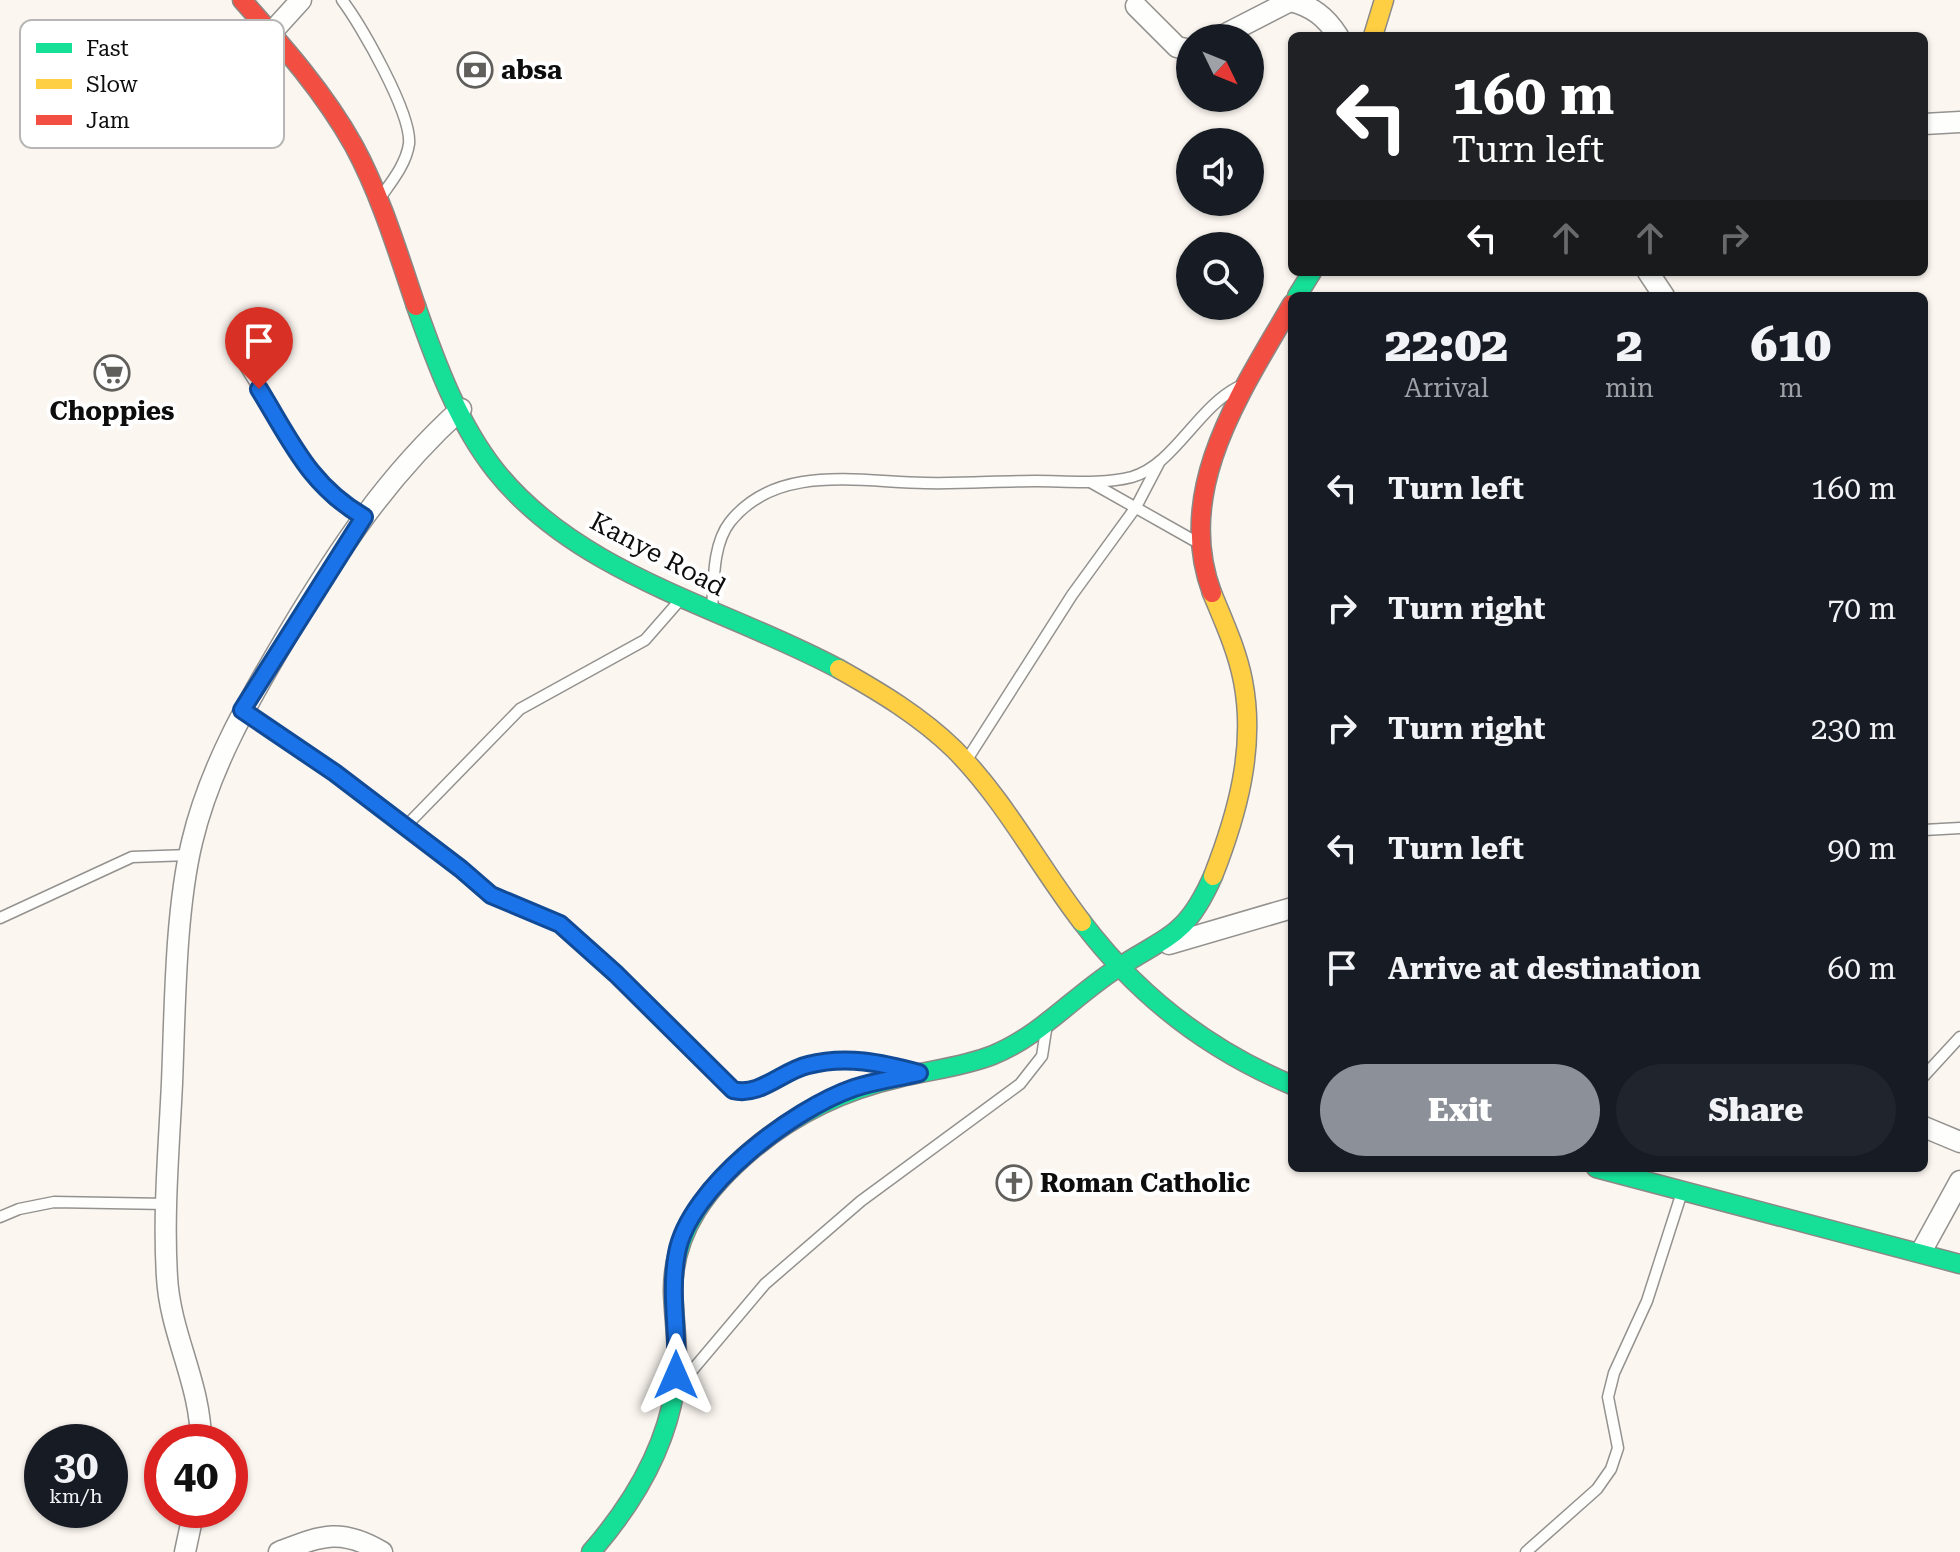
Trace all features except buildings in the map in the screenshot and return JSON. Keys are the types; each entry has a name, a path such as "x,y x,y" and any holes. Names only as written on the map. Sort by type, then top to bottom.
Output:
{"main road":[{"name":"Kanye Road","path":"242,0 260,20"},
{"path":"1374,32 1384,0"},
{"name":"Kanye Road","path":"284,50 355,148 378,202 434,361 494,468 528,503 567,536 602,558 681,599 870,684 919,718 966,761 1007,809 1043,868 1117,969 1168,1016 1211,1047 1288,1083"},
{"path":"591,1552 637,1494 665,1437 675,1391 674,1285 677,1250 694,1215 719,1183 764,1140 803,1112 854,1088 969,1065 1008,1049 1117,969 1165,945 1197,911 1240,790 1250,739 1246,693 1235,651 1211,591 1199,543 1203,492 1222,435 1288,311"},
{"path":"1612,1172 1960,1264"}],"street":[{"path":"283,20 301,0"},
{"path":"1245,24 1290,1 1307,5 1321,15 1335,32"},
{"path":"1136,6 1176,46"},
{"path":"1928,124 1960,122"},
{"path":"199,1424 196,1392 170,1305 167,1204 175,1004 190,855 218,762 242,710 364,517 415,451 461,409"},
{"path":"1165,945 1288,909"},
{"path":"1928,1129 1960,1142"},
{"path":"1921,1252 1960,1181"},
{"path":"183,1551 189,1528"},
{"path":"279,1552 310,1540 339,1534 363,1540 382,1552"}],"lane":[{"path":"342,0 373,44 409,140 404,162 378,202"},
{"path":"243,363 313,477 334,500 364,517"},
{"path":"966,761 1072,595 1136,507 1160,461 1206,409 1223,394 1250,380"},
{"path":"711,613 718,546 728,524 755,500 794,483 821,479 926,483 1091,482 1132,477 1160,461"},
{"path":"1091,482 1199,543"},
{"path":"404,828 520,709 645,640 681,599"},
{"path":"242,710 335,773 491,895 560,924 616,974 733,1090 743,1093 804,1066 831,1060 860,1060 919,1073"},
{"path":"1928,830 1960,828"},
{"path":"0,918 132,857 190,855"},
{"path":"675,1391 765,1284 861,1201 1020,1084 1042,1056 1047,1021"},
{"path":"1928,1072 1960,1037"},
{"path":"1526,1552 1597,1489 1611,1469 1618,1448 1608,1397 1614,1373 1647,1301 1682,1190"},
{"path":"0,1217 19,1209 54,1202 167,1204"}],"traffic: fast":[{"path":"1300,292 1310,276"},
{"path":"416,306 440,371 470,433 495,470 529,506 568,537 611,563 839,669"},
{"path":"591,1552 633,1496 664,1433 676,1376 673,1291 679,1248 696,1211 722,1178 769,1136 822,1104 878,1083 982,1059 1010,1047 1116,969 1174,933 1194,911 1213,876"},
{"path":"1082,922 1126,974 1176,1018 1231,1055 1288,1083"},
{"path":"1611,1172 1960,1264"}],"traffic: slow":[{"path":"1374,32 1384,0"},
{"path":"1212,593 1230,636 1243,681 1247,731 1242,781 1230,829 1213,876"},
{"path":"839,669 899,705 954,749 1005,811 1082,922"}],"traffic: jam":[{"path":"242,0 260,20"},
{"path":"284,47 342,126 364,165 416,306"},
{"path":"1212,593 1202,554 1201,516 1207,479 1234,406 1288,311"}],"place":[{"name":"absa","path":"475,70"},
{"name":"Choppies","path":"112,373"},
{"name":"Roman Catholic","path":"1014,1183"}],"route":[{"path":"259,389 313,477 334,500 364,517 242,710 335,773 461,869 477,886 560,924 616,974 689,1051 733,1090 743,1093 804,1066 831,1060 860,1060 919,1073 854,1088 803,1112 764,1140 719,1183 694,1215 677,1250 674,1285 676,1375"}]}
